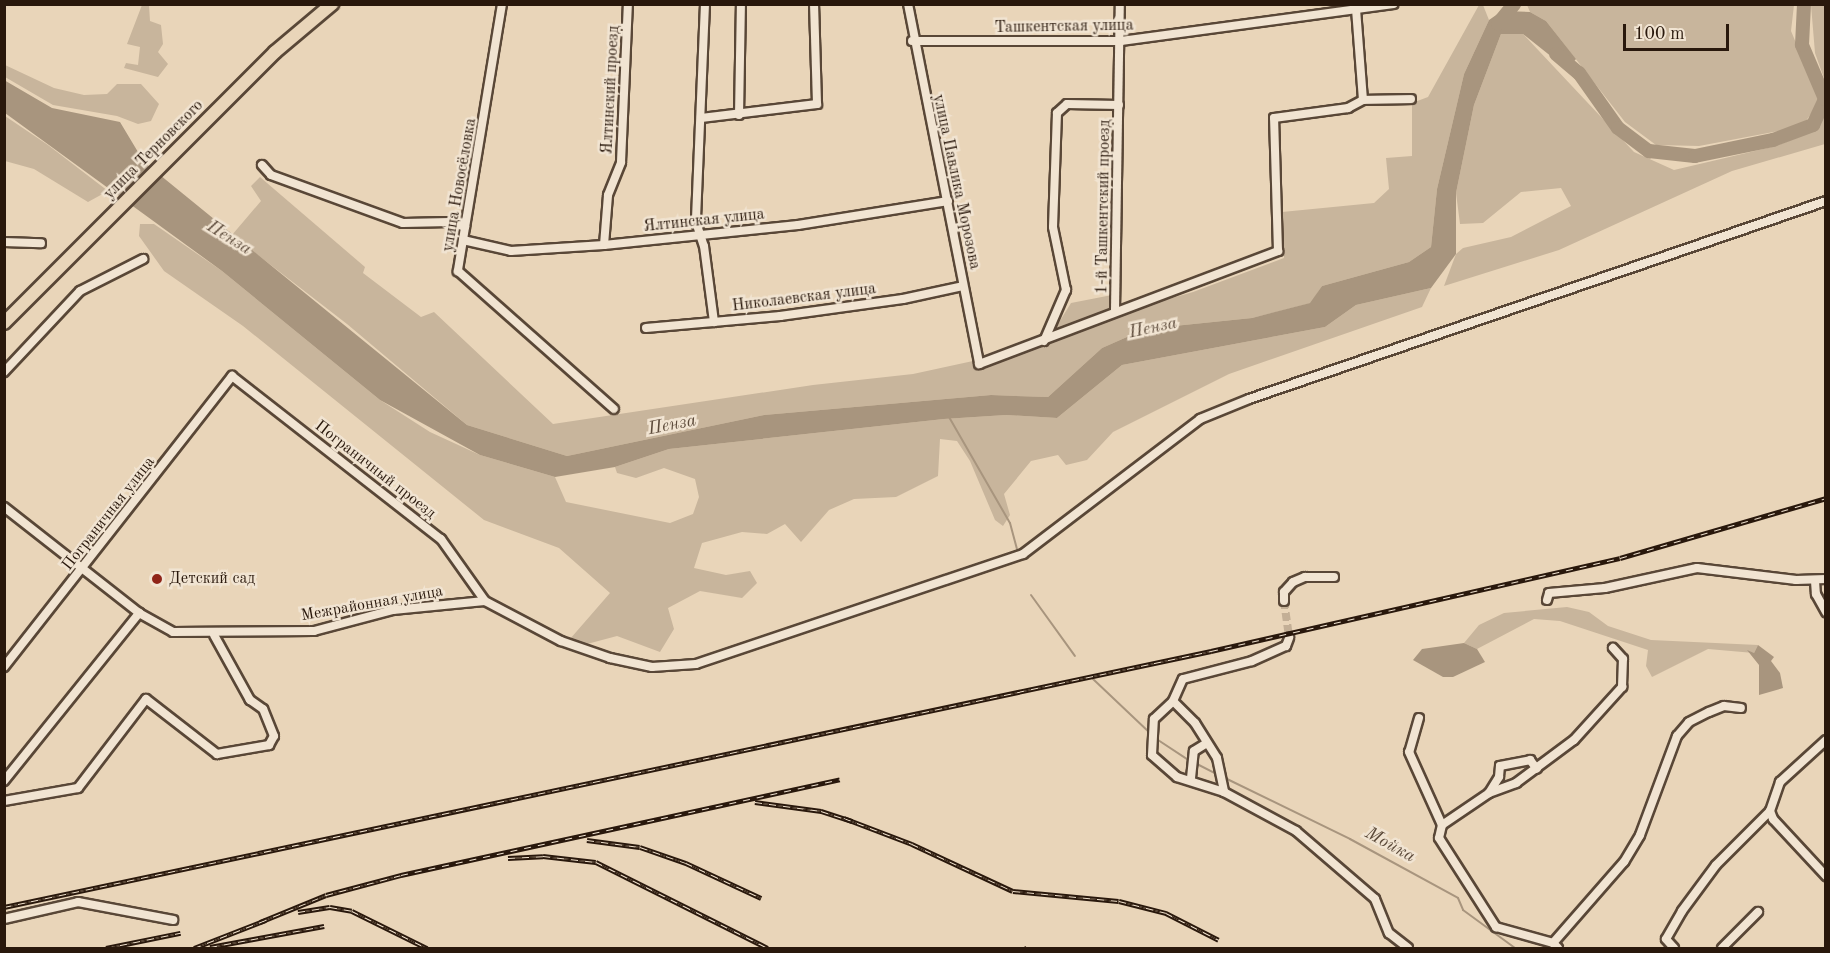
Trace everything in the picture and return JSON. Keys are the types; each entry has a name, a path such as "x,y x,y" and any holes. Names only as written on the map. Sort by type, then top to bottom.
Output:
{"main road":[{"name":"улица Терновского","path":"4,323 275,52 332,4"}],"street":[{"name":"улица Новосёловка","path":"502,4 458,271 614,409"},
{"name":"Ялтинский проезд","path":"604,244 608,195 621,162 628,4"},
{"path":"705,4 699,236 704,246 714,322"},
{"path":"739,115 741,4"},
{"path":"701,118 817,104 814,4"},
{"name":"улица Павлика Морозова","path":"908,4 912,42 948,201 979,364 1044,341"},
{"name":"1-й Ташкентский проезд","path":"1115,310 1120,4"},
{"name":"Ташкентская улица","path":"912,42 1121,41 1331,8 1356,10 1394,4"},
{"path":"1356,10 1363,100"},
{"path":"1044,341 1115,310 1278,251 1274,118 1348,108 1363,100 1411,99"},
{"name":"1-й Ташкентский проезд","path":"1044,341 1066,290 1053,226 1057,113 1067,104 1119,105"},
{"path":"262,165 271,175 403,223 450,222 465,227"},
{"name":"Ялтинская улица","path":"463,240 511,251 604,244 798,225 948,201"},
{"path":"485,601 561,641 610,658 663,666 696,663 745,649 1023,554 1200,419 1249,399 1826,201"},
{"path":"4,242 41,243"},
{"path":"4,372 80,291 143,259"},
{"name":"Николаевская улица","path":"646,328 903,299 963,286"},
{"name":"Пограничная улица","path":"4,667 232,376"},
{"name":"Пограничный проезд","path":"232,376 441,539 485,601"},
{"name":"Межрайонная улица","path":"4,507 139,613 156,625 173,632 214,635 314,631 393,610 485,601"},
{"path":"1547,600 1549,594 1605,588 1697,568 1815,581 1826,579"},
{"path":"1284,601 1284,592 1293,582 1305,577 1334,577"},
{"path":"1815,581 1816,594 1826,612"},
{"path":"4,781 139,613"},
{"path":"4,801 78,788 146,699 217,754 269,745 274,735 263,709 250,700 214,635"},
{"path":"1289,638 1286,646 1252,661 1183,679 1173,701 1154,719 1152,755 1177,777 1191,778 1224,792 1296,831 1375,899 1389,933 1408,948"},
{"path":"1442,825 1489,793 1516,783 1538,769 1574,740 1622,687 1623,659 1613,648"},
{"path":"1173,701 1184,708 1217,758 1224,792"},
{"path":"1419,718 1409,752 1442,825 1439,838 1496,927 1555,946 1624,862 1640,835 1677,736 1689,722 1709,712 1724,706 1741,708"},
{"path":"1674,948 1666,939 1682,911 1716,866 1770,811 1780,782 1826,741"},
{"path":"1191,778 1194,751 1207,743"},
{"path":"1489,793 1499,777 1500,766 1530,760 1538,769"},
{"path":"1770,811 1773,819 1826,876"},
{"path":"4,919 78,902 173,920"},
{"path":"1722,948 1758,912"}],"shaded area":[{"path":"142,5 149,5 150,21 161,25 163,44 158,52 168,64 158,77 124,68 126,63 138,65 140,47 127,44"},
{"path":"1479,5 1483,5 1489,20 1464,74 1437,189 1431,247 1409,262 1322,286 1311,303 1252,318 1145,329 1102,348 1048,397 991,395 764,415 567,456 467,425 347,324 232,235 261,201 251,186 260,177 365,267 363,273 421,317 434,312 553,424 813,385 913,374 973,361 978,368 1045,345 1071,303 1112,295 1116,314 1193,292 1284,258 1282,212 1374,203 1389,189 1386,158 1412,156 1412,103 1428,97"},
{"path":"1527,5 1794,5 1791,31 1820,100 1804,124 1784,130 1699,146 1656,145 1625,122 1546,21 1530,12"},
{"path":"1811,5 1825,5 1825,81 1815,53"},
{"path":"1501,34 1523,34 1634,152 1674,170 1776,146 1816,130 1825,113 1825,144 1732,171 1559,250 1444,286 1456,254 1463,248 1511,237 1571,206 1561,188 1521,192 1483,223 1460,224 1456,193 1474,105"},
{"path":"5,65 54,88 84,95 107,94 117,84 141,84 159,104 151,121 138,124 117,116 53,105 5,77"},
{"path":"5,116 48,145 108,191 88,202 34,169 5,161"},
{"path":"140,224 154,224 222,271 380,400 430,432 480,455 555,477 566,502 670,523 693,514 699,497 695,479 664,468 636,478 617,473 615,467 669,449 944,419 1006,415 1057,418 1122,365 1325,327 1356,305 1431,288 1422,307 1229,374 1113,432 1087,460 1066,465 1058,455 1031,461 1004,494 1010,515 1003,526 995,520 970,461 957,441 940,439 938,476 896,497 854,499 829,510 801,542 785,524 767,534 742,532 702,543 694,568 726,575 750,571 757,583 742,598 700,591 668,608 674,629 660,652 617,636 587,644 570,639 610,593 559,548 484,520 243,326 164,271 139,236"},
{"path":"1567,607 1589,612 1608,626 1651,640 1758,645 1754,653 1708,649 1652,677 1646,666 1648,650 1560,621 1534,619 1477,649 1464,643 1479,625 1504,613"}],"water":[{"name":"Пенза","path":"1502,11 1530,12 1546,21 1576,59 1567,69 1523,34 1501,34 1474,105 1456,193 1456,254 1431,288 1356,305 1325,327 1122,365 1057,418 1006,415 944,419 669,449 615,467 555,477 480,455 380,400 222,271 5,113 4,80 52,108 120,122 144,162 467,425 567,456 764,415 991,395 1048,397 1102,348 1145,329 1252,318 1310,303 1322,286 1409,262 1431,247 1437,189 1464,74 1489,20"},
{"path":"1464,643 1477,649 1485,662 1453,677 1443,677 1413,660 1422,649"},
{"path":"1758,645 1774,657 1771,661 1780,673 1783,688 1759,695 1759,665 1747,650 1754,653"}],"waterway":[{"path":"1498,24 1514,4"},
{"path":"1556,54 1579,73 1618,128 1649,151 1695,156 1773,140 1813,125 1825,99 1802,45 1804,4"},
{"path":"949,417 1010,523 1018,553"},
{"path":"1031,595 1075,656"},
{"path":"1093,679 1151,734"},
{"path":"1155,738 1190,761"},
{"path":"1195,763 1217,774"},
{"name":"Мойка","path":"1225,778 1350,839 1458,898 1463,910 1515,948"}],"tunnel":[{"path":"1284,601 1289,638"}],"railway":[{"path":"4,907 1211,651 1620,558 1826,498"},
{"path":"260,922 326,895 401,875 840,779"},
{"path":"755,802 821,811 852,821"},
{"path":"844,818 912,844 1013,891 1119,901 1166,913 1219,940"},
{"path":"587,840 640,847 686,863 761,898"},
{"path":"508,858 543,856 596,862 768,948"},
{"path":"298,912 330,907 352,911 427,948"},
{"path":"194,948 266,920"},
{"path":"210,947 324,926"},
{"path":"106,948 180,933"}],"place":[{"name":"Детский сад","path":"157,579"}]}
